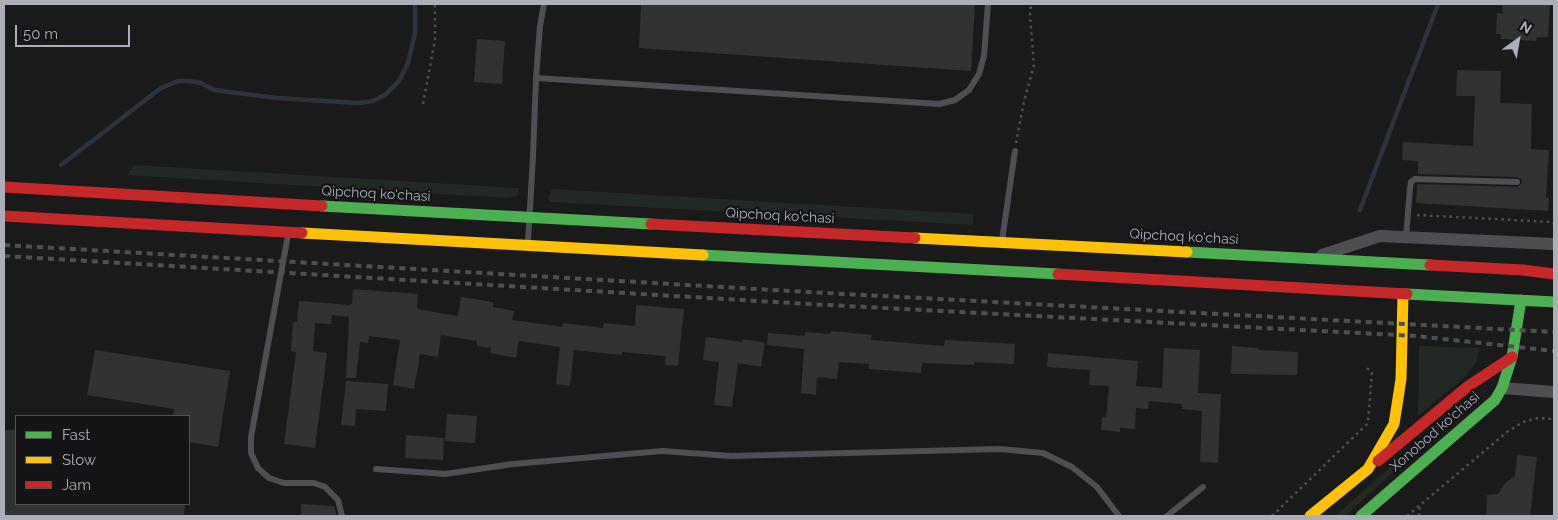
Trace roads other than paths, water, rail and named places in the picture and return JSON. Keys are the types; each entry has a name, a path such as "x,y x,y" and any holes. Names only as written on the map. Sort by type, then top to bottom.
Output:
{"main road":[{"name":"Qipchoq ko'chasi","path":"4,187 111,208 289,233 1554,302"},
{"name":"Qipchoq ko'chasi","path":"4,216 111,208 529,218 1310,258 1523,270 1554,274"},
{"name":"Xonobod ko'chasi","path":"1310,516 1368,470 1391,430 1397,410 1401,380 1404,264"},
{"name":"Xonobod ko'chasi","path":"1361,516 1495,400 1502,388 1512,358 1521,300 1523,270"},
{"path":"1368,470 1467,387 1512,358"}],"street":[{"path":"1310,258 1380,236 1554,244"},
{"path":"1502,388 1554,392"}],"lane":[{"path":"527,246 536,78 540,26 544,4"},
{"path":"536,78 939,104 955,100 969,90 980,74 984,56 988,4"},
{"path":"1002,242 1015,151"},
{"path":"1406,237 1410,188 1411,182 1415,178 1517,182"},
{"path":"289,233 251,437 251,453 258,468 269,478 284,483 314,483 325,487 338,500 342,516"},
{"path":"376,469 445,474 513,464 662,451 732,456 1000,449 1043,453 1072,467 1096,487 1119,516"},
{"path":"1167,516 1203,487"}],"waterway":[{"path":"61,165 161,88 178,81 201,83 214,90 277,98 358,103 373,101 385,95 399,81 408,63 415,33 415,4"},
{"path":"1360,210 1438,4"}],"railway":[{"path":"4,245 808,292 1554,332"},
{"path":"4,256 809,304 1416,336 1554,351"}]}
